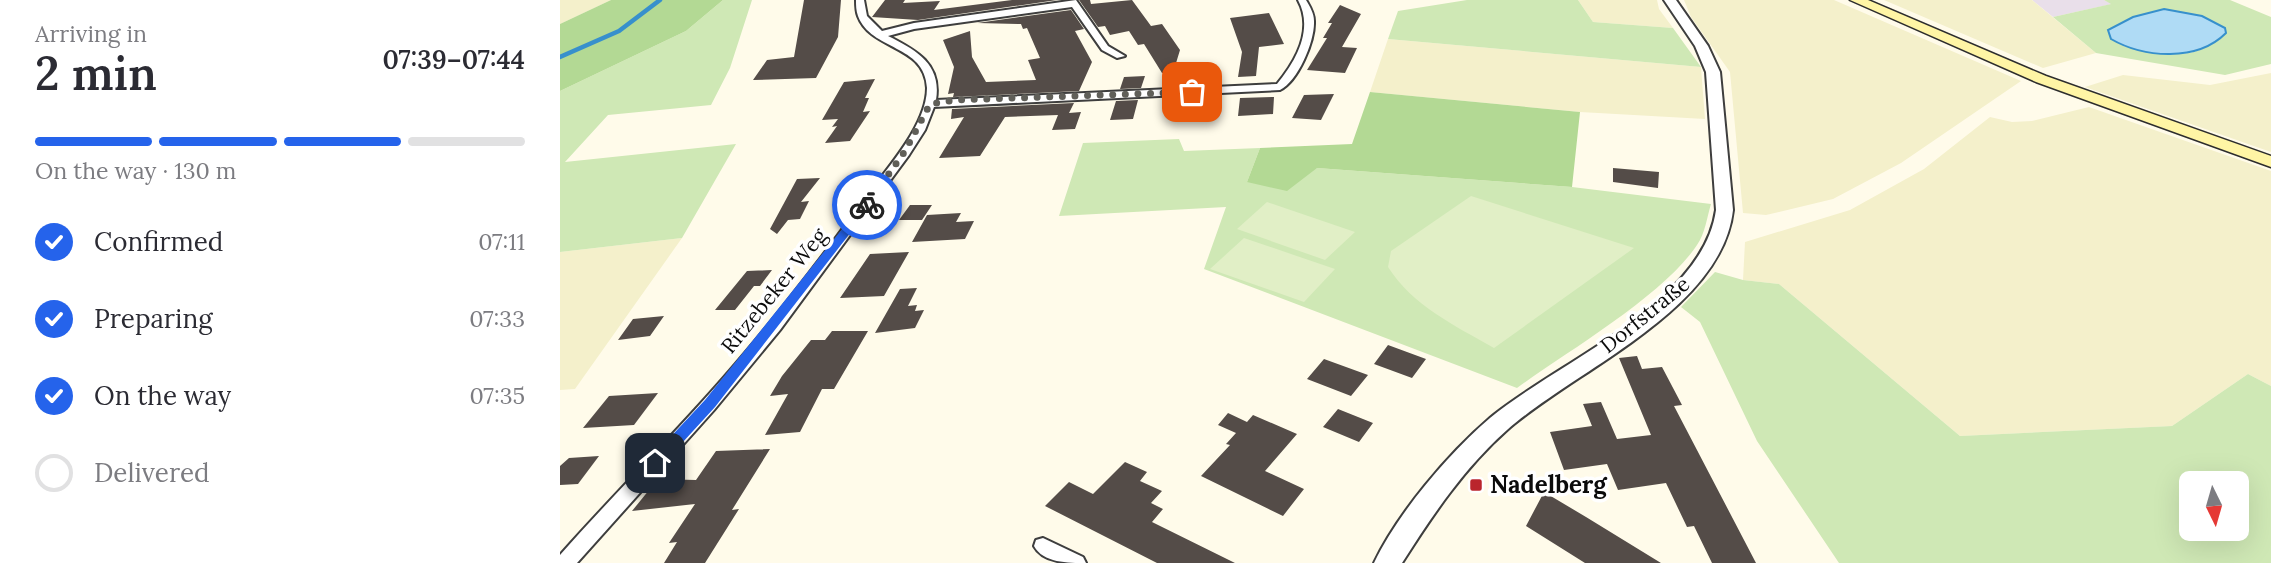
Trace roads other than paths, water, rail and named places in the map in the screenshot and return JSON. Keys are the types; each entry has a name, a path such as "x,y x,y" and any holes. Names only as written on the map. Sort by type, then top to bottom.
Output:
{"main road":[{"path":"1857,0 2041,79 2271,162"}],"street":[{"name":"Ritzebeker Weg","path":"565,563 710,404 844,238 905,151 930,104 929,67 910,50 879,35 860,13 860,0"},
{"path":"930,104 955,100 1280,87 1309,34 1307,6 1302,0"},
{"name":"Dorfstraße","path":"1387,563 1453,472 1483,440 1515,410 1651,314 1693,278 1715,249 1722,228 1724,188 1715,78 1710,59 1670,0"},
{"path":"879,35 915,26 1073,2 1105,48 1120,56"},
{"path":"1043,546 1076,563"}],"water":[{"path":"2164,9 2202,16 2225,28 2226,33 2200,49 2170,54 2139,50 2111,39 2108,30 2133,17"}],"waterway":[{"path":"560,57 619,31 660,0"}],"place":[{"name":"Nadelberg","path":"1476,485"}]}
